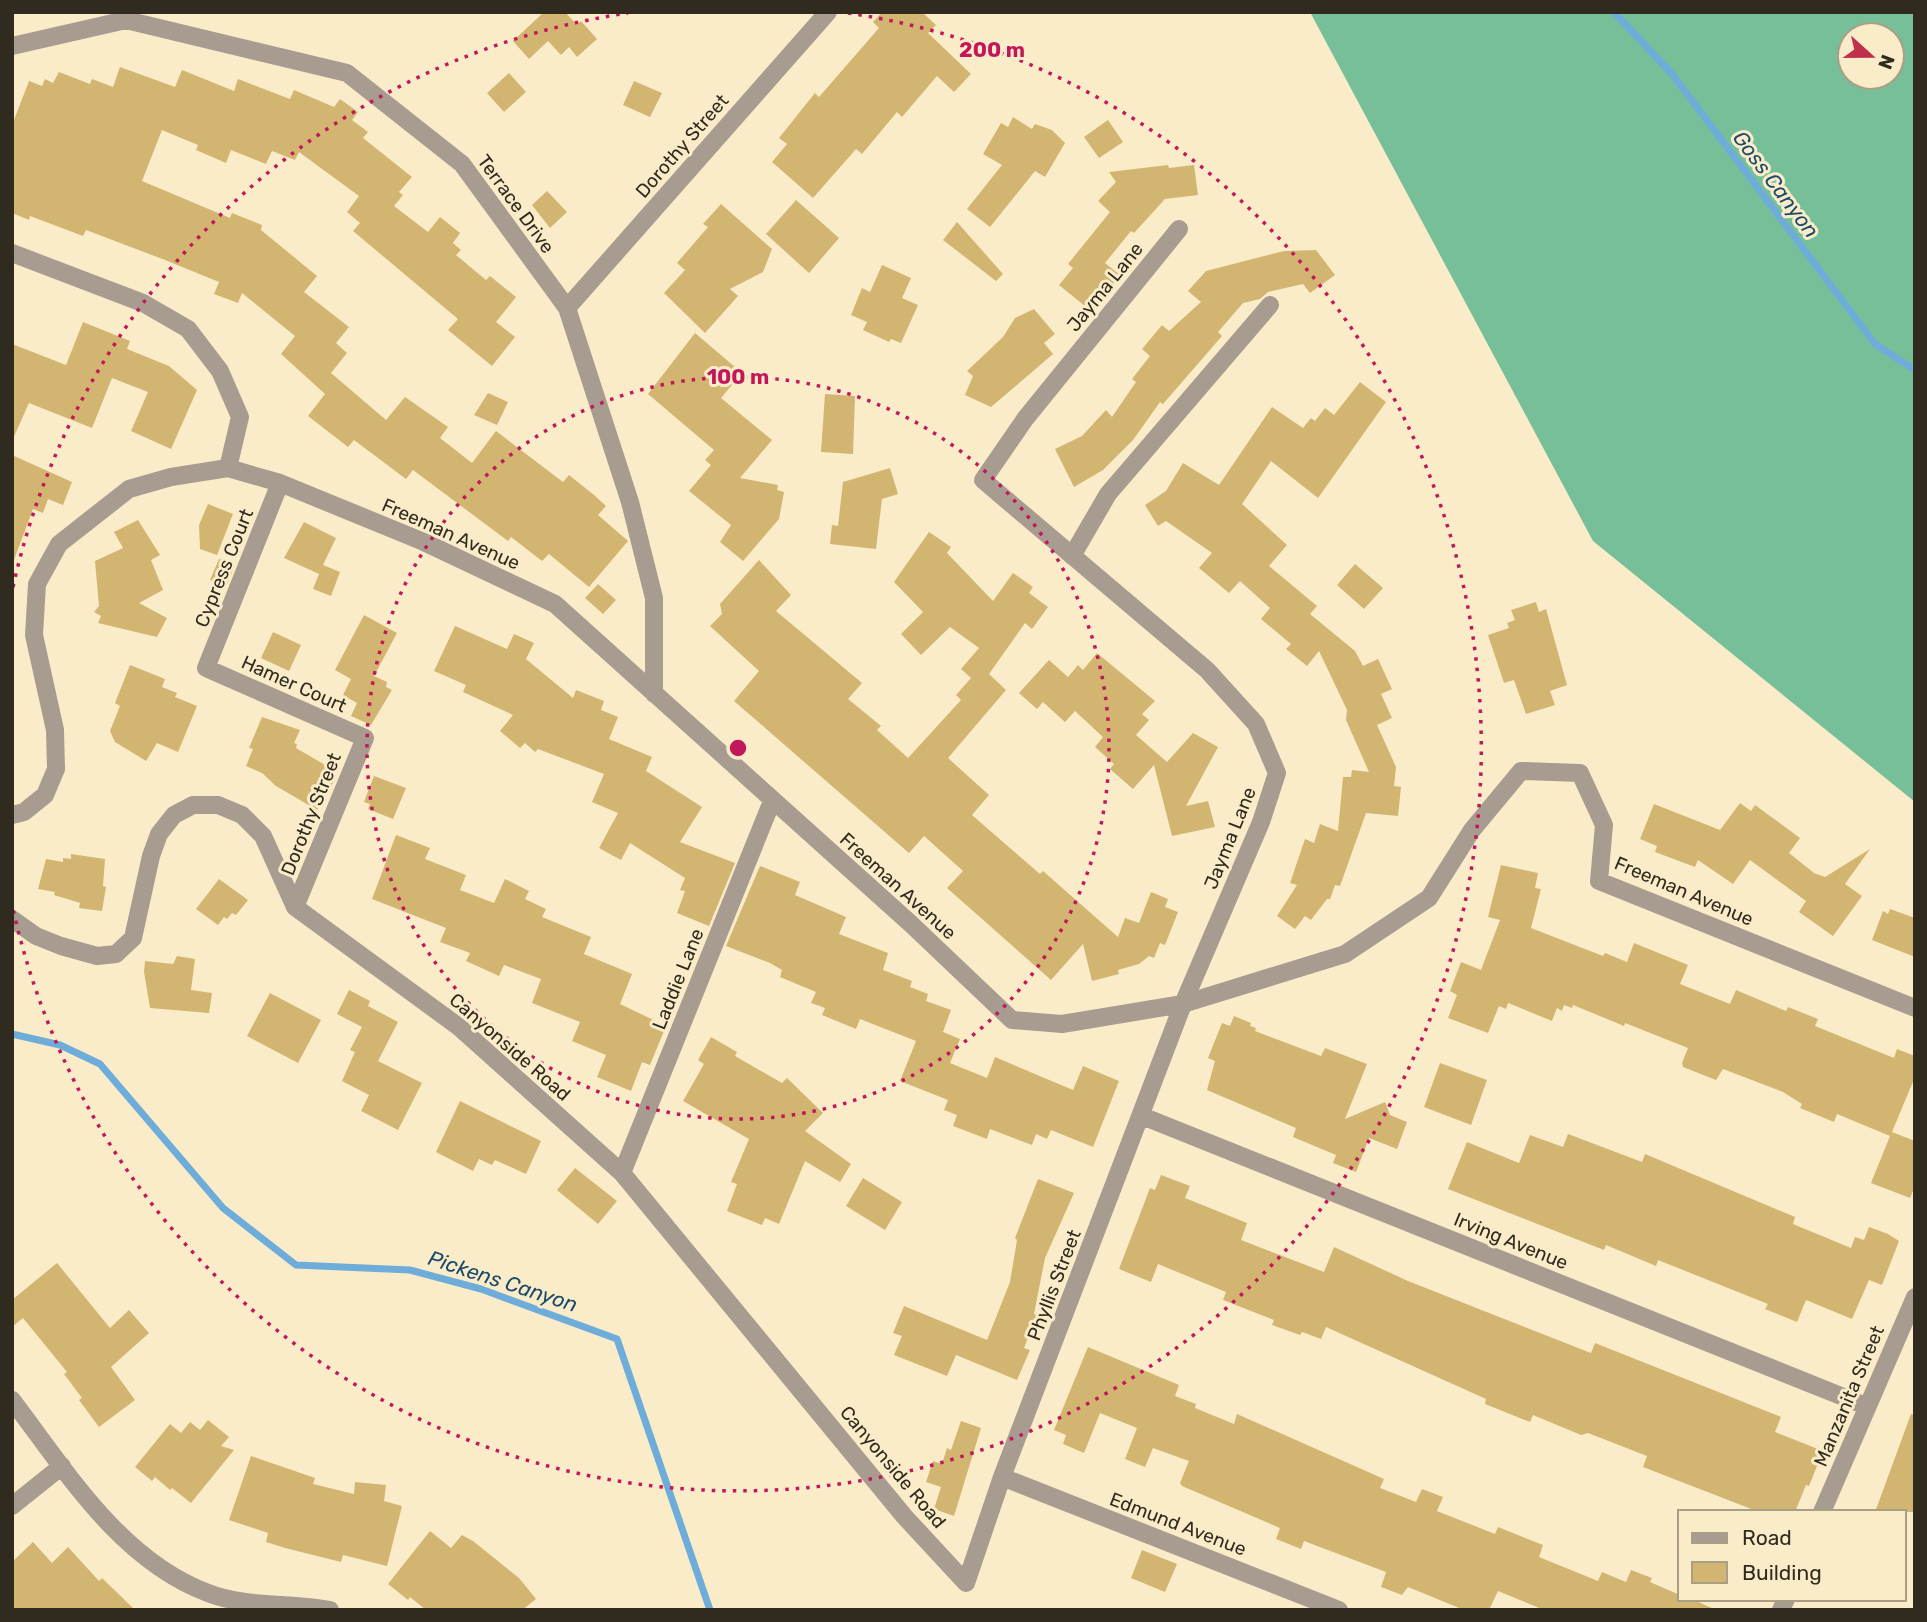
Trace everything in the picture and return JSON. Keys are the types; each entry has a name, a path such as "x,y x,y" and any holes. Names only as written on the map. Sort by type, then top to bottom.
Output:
{"street":[{"name":"Dorothy Street","path":"567,308 828,12"},
{"name":"Terrace Drive","path":"12,46 127,20 347,73 462,164 567,308 630,502 654,598 654,694"},
{"name":"Jayma Lane","path":"1179,229 1025,419 983,480 1207,670 1256,724 1277,773 1261,822 1183,1004"},
{"path":"12,253 143,303 188,329 220,371 240,417 228,468"},
{"path":"1072,556 1108,494 1270,305"},
{"name":"Freeman Avenue","path":"12,815 24,812 46,795 56,768 55,730 34,635 37,584 59,544 129,489 171,477 228,468 280,483 424,542 555,604 911,924 1013,1020 1062,1024 1183,1004 1345,954 1429,898 1472,830 1521,771 1580,773 1604,825 1599,881 1915,1009"},
{"name":"Cypress Court","path":"206,668 280,483"},
{"name":"Hamer Court","path":"206,668 365,738"},
{"name":"Dorothy Street","path":"295,907 365,738"},
{"name":"Laddie Lane","path":"622,1173 772,801"},
{"name":"Canyonside Road","path":"12,919 36,936 61,946 97,956 116,954 133,937 159,834 174,815 193,805 218,805 242,815 263,836 295,907 459,1027 622,1173 904,1516 966,1583"},
{"name":"Phyllis Street","path":"966,1583 1002,1477 1183,1004"},
{"name":"Irving Avenue","path":"1142,1116 1866,1406"},
{"name":"Manzanita Street","path":"1823,1510 1915,1297"},
{"path":"12,1400 62,1466 130,1544 151,1562 209,1594 238,1601 304,1605 330,1610"},
{"path":"12,1506 62,1466"},
{"name":"Edmund Avenue","path":"1002,1477 1339,1610"}],"green space":[{"path":"1310,12 1915,12 1915,802 1593,541"}],"building":[{"path":"544,12 565,12 577,25 581,21 597,39 577,57 569,47 561,55 548,41 529,59 513,41"},
{"path":"882,12 922,12 936,25 928,33 971,74 954,92 937,76 902,117 897,112 862,154 856,149 813,198 772,162 787,144 779,138 815,93 819,97 879,28 873,22"},
{"path":"120,67 175,87 182,70 234,91 238,79 290,99 294,90 334,107 340,99 358,112 352,120 368,132 363,138 412,177 399,192 403,195 394,206 428,232 440,217 460,233 453,243 461,250 456,255 486,280 490,276 516,297 496,322 515,337 492,366 448,330 458,319 353,231 360,223 347,212 359,196 299,152 295,160 272,151 266,164 231,150 226,163 196,150 198,145 162,130 142,181 230,218 232,213 262,225 261,230 317,276 304,292 349,327 336,343 347,353 331,373 386,420 405,397 448,427 440,438 472,463 496,431 563,482 569,475 594,495 606,506 598,515 628,541 589,587 549,554 542,561 511,537 508,541 413,470 406,479 354,440 348,447 308,416 325,394 281,354 295,336 242,293 238,303 214,294 219,282 165,260 86,230 83,236 30,216 29,220 12,213 12,125 29,81 42,86 45,79 53,83 59,72 90,84 92,79 113,87"},
{"path":"509,73 526,92 504,112 487,93"},
{"path":"634,81 662,93 650,117 623,105"},
{"path":"1013,117 1032,129 1035,124 1052,130 1065,143 1045,177 1035,171 990,227 967,209 1002,165 983,154 1001,123 1008,127"},
{"path":"1108,120 1123,142 1099,158 1084,137"},
{"path":"1168,165 1169,168 1194,165 1198,195 1165,199 1134,233 1131,231 1105,263 1120,275 1091,311 1059,285 1073,268 1068,264 1110,212 1098,201 1116,182 1109,172"},
{"path":"547,191 567,212 550,228 532,205"},
{"path":"796,200 839,238 809,273 766,234"},
{"path":"721,204 772,249 763,272 730,289 738,296 705,333 664,293 685,270 677,263 708,227 703,224"},
{"path":"957,222 1003,274 996,281 943,240"},
{"path":"1316,250 1335,275 1310,293 1303,284 1268,292 1260,299 1243,303 1218,332 1222,336 1163,404 1160,402 1133,440 1103,470 1074,487 1055,449 1082,436 1106,410 1112,417 1136,382 1132,379 1150,356 1142,349 1162,325 1169,331 1201,302 1188,291 1206,271 1284,251"},
{"path":"882,265 911,278 902,298 918,305 901,343 891,339 889,342 863,330 867,322 851,315 862,288 870,292"},
{"path":"1034,309 1055,334 1044,343 1053,354 991,407 965,395 973,376 967,371 1003,337 1015,318"},
{"path":"83,322 130,341 127,349 169,366 197,390 171,449 131,431 148,392 112,378 92,428 29,403 12,441 12,344 66,365"},
{"path":"695,333 742,373 721,398 772,440 740,478 778,485 777,490 784,492 779,519 743,561 720,542 731,525 689,491 711,465 705,460 714,450 648,394"},
{"path":"1360,382 1386,402 1318,498 1271,461 1242,504 1287,545 1269,566 1317,606 1310,614 1355,651 1363,666 1378,659 1392,689 1381,694 1392,718 1377,725 1396,767 1394,786 1401,787 1398,816 1366,813 1340,886 1335,885 1330,899 1327,899 1311,920 1305,916 1295,929 1277,916 1297,885 1290,883 1305,839 1314,843 1320,824 1338,831 1343,777 1351,777 1352,770 1369,772 1346,720 1347,710 1319,651 1307,666 1286,649 1291,644 1261,619 1270,608 1240,581 1229,593 1199,568 1212,553 1166,521 1158,526 1145,505 1166,491 1183,463 1219,485 1272,407 1303,428 1311,418 1315,421 1325,408 1334,415"},
{"path":"488,393 508,402 497,425 474,415"},
{"path":"825,394 855,396 853,454 821,452"},
{"path":"12,455 72,482 63,505 48,499 43,513 33,509 14,560"},
{"path":"890,468 898,494 882,499 876,549 830,544 832,525 838,526 843,482"},
{"path":"208,504 233,514 217,555 200,549 199,525"},
{"path":"138,520 160,555 151,560 163,590 139,603 167,618 157,637 98,623 101,616 94,612 99,606 95,561 123,548 114,532"},
{"path":"304,522 336,538 323,565 340,572 331,596 313,589 319,574 284,558"},
{"path":"929,532 951,547 947,553 993,601 1013,573 1033,587 1029,593 1048,607 1032,629 1025,623 989,674 1006,690 948,758 989,795 972,815 1040,874 1043,871 1118,937 1125,918 1139,923 1151,892 1168,899 1165,907 1178,912 1165,945 1160,943 1154,958 1149,956 1139,964 1118,970 1119,974 1092,981 1083,944 1051,980 947,888 963,871 924,836 909,853 734,701 759,671 710,626 722,614 720,604 759,560 791,595 776,611 862,683 848,699 881,726 877,730 908,758 961,700 956,695 971,678 961,669 979,648 950,627 921,655 901,634 923,612 894,582"},
{"path":"219,559 235,565 226,587 210,580"},
{"path":"1355,564 1383,588 1364,609 1337,585"},
{"path":"598,584 616,600 603,614 585,598"},
{"path":"1536,602 1539,612 1546,609 1567,685 1550,691 1555,705 1526,714 1514,680 1504,683 1488,635 1509,628 1507,623 1515,620 1511,610"},
{"path":"364,615 397,633 374,676 387,682 386,687 392,690 371,725 351,716 357,703 343,695 351,679 335,670"},
{"path":"455,626 507,649 514,634 534,643 526,659 573,698 576,690 604,701 601,710 618,717 609,739 652,757 646,771 702,807 680,842 735,863 709,926 677,913 685,891 680,890 685,878 630,843 621,860 599,848 618,813 592,802 604,774 538,749 535,752 525,743 520,748 500,731 513,715 463,692 466,685 434,671"},
{"path":"273,632 301,645 289,671 261,658"},
{"path":"1097,653 1155,701 1142,714 1149,720 1136,735 1167,762 1193,733 1218,747 1186,806 1208,801 1215,827 1172,836 1154,765 1133,789 1110,769 1114,764 1095,747 1103,737 1075,711 1065,722 1043,702 1037,709 1019,693 1049,660 1068,677 1078,665 1083,670"},
{"path":"130,665 165,679 162,687 177,693 175,697 197,706 178,752 157,743 146,761 115,742 110,731 120,706 115,703"},
{"path":"262,717 300,730 294,743 297,744 296,748 332,769 329,774 336,778 317,810 276,786 262,773 246,766 253,749 249,748"},
{"path":"374,776 406,788 393,819 368,809 370,804 364,802"},
{"path":"1740,803 1751,811 1755,805 1800,838 1789,853 1814,873 1825,877 1870,849 1845,884 1862,896 1833,936 1799,912 1806,901 1750,860 1733,884 1698,860 1695,867 1655,852 1657,846 1640,839 1654,804 1720,830"},
{"path":"396,835 430,848 425,859 466,875 460,890 494,903 505,879 529,891 525,899 546,909 542,917 591,937 584,954 632,974 620,1004 666,1026 650,1065 642,1062 631,1091 597,1077 606,1055 572,1041 580,1022 532,1003 541,979 504,965 499,976 466,961 470,953 440,942 446,928 372,899"},
{"path":"71,854 105,859 103,886 106,887 102,911 79,908 80,903 54,895 55,892 38,889 46,859 63,862 63,858 71,859"},
{"path":"1501,865 1538,873 1535,888 1541,889 1531,928 1603,956 1605,953 1627,962 1634,943 1688,965 1680,984 1730,1004 1736,990 1786,1011 1788,1007 1818,1019 1815,1026 1894,1058 1897,1049 1915,1056 1915,1077 1892,1132 1915,1141 1915,1186 1910,1198 1871,1183 1890,1136 1837,1114 1834,1122 1800,1108 1802,1104 1783,1092 1723,1069 1716,1080 1683,1067 1688,1048 1625,1023 1624,1026 1573,1005 1572,1008 1564,1005 1562,1011 1557,1008 1552,1021 1508,1003 1506,1009 1499,1006 1488,1033 1448,1018 1457,995 1450,991 1461,962 1481,970 1500,920 1488,917"},
{"path":"760,866 800,882 795,895 846,917 839,934 888,953 883,970 912,981 910,987 928,994 926,1001 951,1010 943,1032 960,1039 950,1063 987,1078 995,1057 1073,1090 1083,1066 1119,1081 1093,1147 1051,1130 1047,1139 1036,1134 1032,1145 990,1129 987,1139 953,1126 957,1115 944,1110 948,1100 900,1081 916,1041 860,1019 856,1029 822,1015 825,1008 811,1003 816,992 780,977 782,970 770,963 726,946"},
{"path":"219,879 248,900 236,915 232,913 227,919 224,917 218,925 196,909"},
{"path":"1890,909 1915,918 1915,957 1872,940 1883,911 1888,914"},
{"path":"177,956 195,959 191,990 212,993 209,1013 150,1008 144,972 145,961 173,964"},
{"path":"349,990 370,1001 368,1006 398,1022 378,1061 422,1083 398,1130 361,1111 369,1095 342,1081 355,1052 350,1050 362,1027 337,1014"},
{"path":"270,993 321,1020 298,1063 247,1036"},
{"path":"1234,1016 1251,1023 1250,1026 1256,1028 1255,1031 1321,1056 1325,1048 1367,1064 1345,1119 1385,1102 1390,1115 1407,1122 1397,1149 1369,1138 1356,1172 1333,1163 1336,1155 1293,1137 1296,1128 1207,1090 1215,1061 1208,1058 1222,1023 1230,1026"},
{"path":"711,1037 737,1052 735,1056 782,1083 787,1078 823,1113 805,1131 851,1164 840,1182 805,1161 779,1224 765,1218 762,1225 727,1211 737,1184 731,1182 749,1139 683,1101 704,1064 698,1060"},
{"path":"1440,1063 1487,1080 1471,1125 1424,1107"},
{"path":"460,1101 541,1141 526,1174 495,1160 492,1165 479,1159 473,1171 436,1152"},
{"path":"1568,1134 1642,1162 1645,1154 1795,1217 1793,1224 1851,1248 1855,1237 1864,1240 1869,1227 1888,1234 1899,1241 1882,1285 1869,1280 1852,1319 1806,1300 1797,1322 1765,1309 1768,1304 1658,1260 1656,1266 1606,1245 1604,1250 1448,1189 1467,1142 1519,1163 1530,1135 1563,1147"},
{"path":"575,1168 617,1201 598,1224 557,1190"},
{"path":"1161,1175 1190,1186 1185,1198 1247,1223 1241,1240 1324,1272 1334,1247 1408,1281 1591,1353 1595,1343 1781,1417 1775,1432 1823,1451 1809,1486 1806,1485 1796,1510 1754,1510 1643,1467 1647,1456 1588,1433 1581,1435 1533,1415 1530,1422 1485,1404 1486,1399 1326,1327 1321,1339 1272,1325 1274,1320 1223,1300 1226,1292 1158,1264 1151,1282 1119,1269 1150,1188 1155,1190"},
{"path":"863,1178 902,1202 885,1230 846,1206"},
{"path":"1038,1179 1074,1193 1045,1258 1034,1314 1037,1315 1024,1348 1030,1350 1017,1380 956,1355 947,1376 894,1355 902,1336 893,1333 904,1306 987,1340 1010,1282 1017,1240 1015,1238"},
{"path":"57,1263 110,1328 129,1310 149,1333 111,1367 135,1400 99,1427 79,1400 82,1398 64,1374 67,1372 23,1318 12,1327 12,1300"},
{"path":"1088,1347 1179,1385 1175,1396 1196,1404 1195,1408 1234,1424 1237,1414 1384,1479 1380,1488 1416,1502 1422,1489 1443,1497 1437,1511 1495,1534 1498,1527 1543,1545 1539,1557 1598,1581 1602,1572 1626,1582 1631,1570 1652,1578 1650,1582 1678,1594 1678,1601 1696,1601 1716,1610 1544,1610 1498,1591 1489,1610 1464,1610 1408,1587 1402,1595 1381,1587 1386,1572 1304,1541 1301,1549 1276,1539 1280,1528 1182,1486 1180,1483 1189,1461 1153,1448 1145,1467 1125,1459 1137,1428 1100,1413 1084,1453 1063,1444 1066,1435 1054,1430"},
{"path":"1911,1414 1915,1415 1915,1512 1876,1510"},
{"path":"208,1420 229,1437 221,1446 234,1450 191,1503 155,1477 152,1481 135,1467 170,1424 181,1433 190,1422 200,1430"},
{"path":"961,1421 981,1428 954,1516 934,1509 941,1487 926,1482 933,1461 942,1464 947,1448 951,1450"},
{"path":"251,1456 315,1478 313,1484 354,1494 355,1482 386,1485 384,1501 402,1506 387,1566 343,1555 341,1562 285,1548 266,1542 268,1533 229,1520"},
{"path":"430,1531 451,1548 462,1535 473,1541 519,1578 536,1599 522,1610 426,1610 410,1597 408,1600 388,1584"},
{"path":"33,1542 52,1563 68,1547 99,1581 102,1578 135,1610 12,1610 12,1562"},
{"path":"1142,1550 1177,1564 1165,1592 1131,1578"}],"waterway":[{"name":"Goss Canyon","path":"1614,12 1672,74 1875,344 1915,370"},
{"name":"Pickens Canyon","path":"12,1034 60,1045 100,1064 223,1208 296,1265 410,1270 481,1289 617,1339 710,1610"}]}
